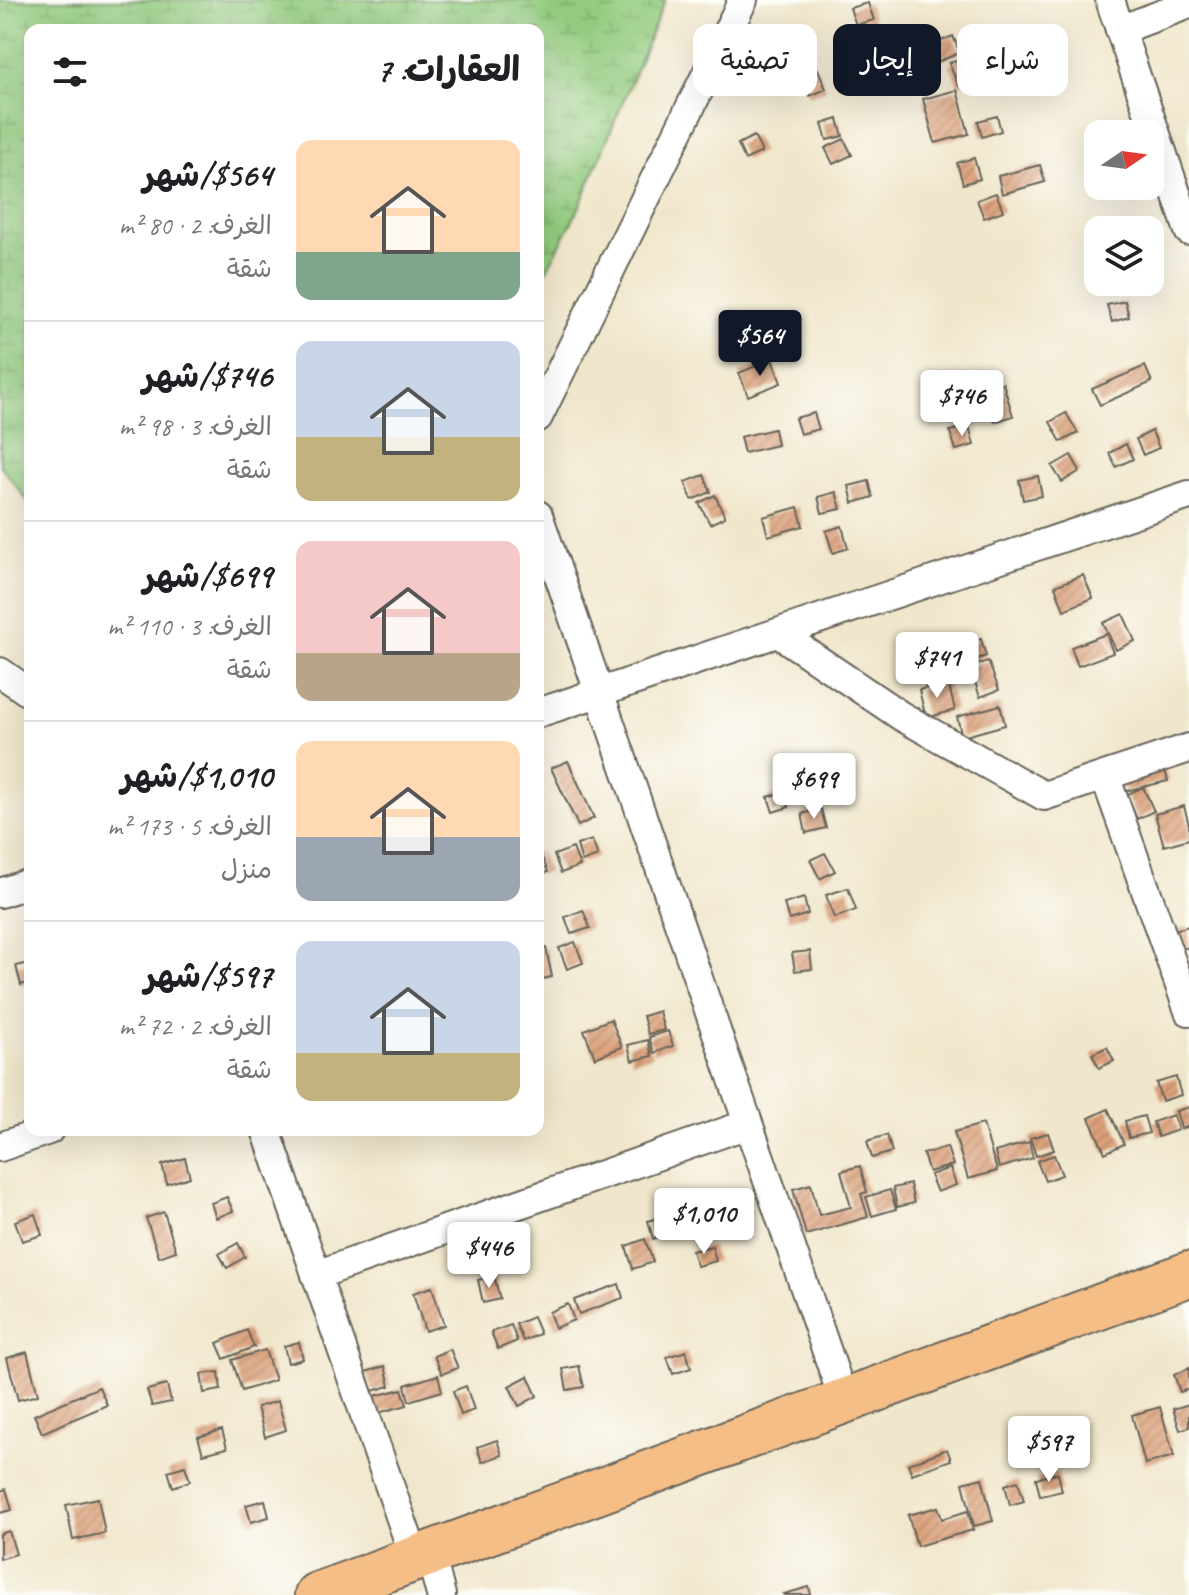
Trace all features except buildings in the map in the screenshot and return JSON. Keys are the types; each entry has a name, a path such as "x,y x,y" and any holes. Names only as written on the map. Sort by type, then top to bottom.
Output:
{"main road":[{"path":"317,1595 1189,1274"}],"street":[{"path":"544,405 743,0"},
{"path":"1110,0 1189,231"},
{"path":"1120,30 1189,4"},
{"path":"544,711 1189,495"},
{"path":"544,532 844,1401"},
{"path":"778,633 901,716 1044,796 1189,748"},
{"path":"0,672 24,689"},
{"path":"1105,776 1189,1011"},
{"path":"0,893 24,885"},
{"path":"316,1275 748,1124"},
{"path":"0,1147 32,1136"},
{"path":"268,1136 316,1275 423,1556 441,1595"}],"green space":[{"path":"0,0 665,0 579,208 544,275 544,24 24,24 24,496 0,465"}]}
